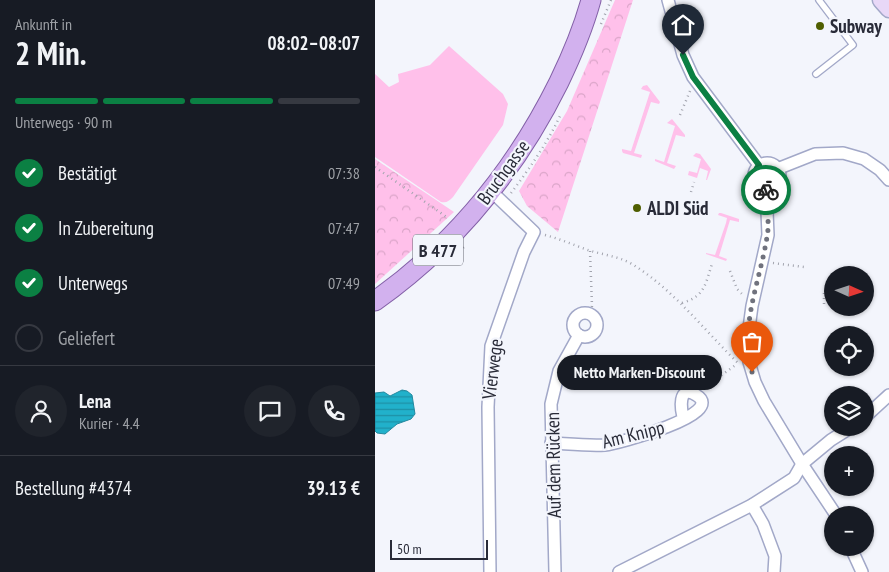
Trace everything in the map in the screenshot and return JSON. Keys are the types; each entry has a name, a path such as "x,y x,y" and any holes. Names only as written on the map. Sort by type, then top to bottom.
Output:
{"main road":[{"path":"881,0 889,9"},
{"name":"Bruchgasse","path":"375,301 423,263 459,228 491,191 523,146 542,114 575,47 591,4"}],"street":[{"path":"668,0 683,55 695,80 759,165"},
{"path":"777,169 815,154 843,153 864,159 880,170 889,180"},
{"path":"768,163 777,169 779,180 772,187 759,186 754,178 754,173 759,165 768,163"},
{"path":"766,188 768,262 752,306 744,362 764,401 801,464 830,506"},
{"path":"491,191 534,232"},
{"name":"Vierwege","path":"490,572 488,407 491,346 524,252 534,232"},
{"name":"Auf dem Rücken","path":"556,572 551,404 559,371 579,335 573,328 574,321 578,315 584,313 591,314"},
{"path":"579,335 583,337 591,336 595,332 597,327 596,319 591,314"},
{"name":"Am Knipp","path":"551,443 605,445 642,436 684,419 697,412 701,408 701,401 697,395 690,393 684,395 680,400 684,419"},
{"path":"874,409 889,395"},
{"path":"619,572 752,504 794,478 801,464 837,436"},
{"path":"752,504 763,524 775,556 774,572"},
{"path":"855,556 863,572"}],"lane":[{"path":"816,74 853,45 819,0"}],"path":[{"path":"680,115 695,80"},
{"path":"375,167 459,228"},
{"path":"691,192 694,182"},
{"path":"534,232 590,251 611,255 630,263 659,282 682,303 713,338 744,362 702,388 697,395"},
{"path":"590,251 591,314"},
{"path":"768,262 774,255"},
{"path":"768,262 804,267"},
{"path":"768,262 771,271"},
{"path":"682,303 701,294 713,264"},
{"path":"731,271 737,288 752,306"}],"green space":[{"path":"615,0 633,0 558,232 527,206 519,191 567,111"},
{"path":"449,46 503,94 508,104 503,125 453,197 448,201 441,202 375,157 375,74 389,87 399,82 398,74 430,65"},
{"path":"647,85 660,102 659,104 651,102 634,153 642,155 641,158 623,153 622,149 631,151 650,92 641,89"},
{"path":"672,119 685,135 685,137 676,135 667,163 676,166 674,169 655,161 655,159 664,162 675,126 667,123"},
{"path":"696,153 700,154 711,169 707,180 708,171 700,168 697,178 688,175 689,171 697,173 701,159 693,156"},
{"path":"375,159 454,212 375,284"},
{"path":"719,213 739,219 739,222 730,220 719,256 727,259 726,261 706,254 715,255 726,223 727,218 718,215"}],"water":[{"path":"402,390 412,395 415,414 411,419 397,424 385,434 377,433 375,431 375,393 384,392 390,396"}],"way so far":[{"path":"752,372 749,362 749,328 768,235 766,190"}],"place":[{"name":"Subway","path":"820,26"},
{"name":"ALDI Süd","path":"637,208"},
{"name":"Netto Marken-Discount","path":"752,372"}],"route":[{"path":"683,55 693,77 759,165 755,169 754,178 759,186 766,188 766,190"}]}
